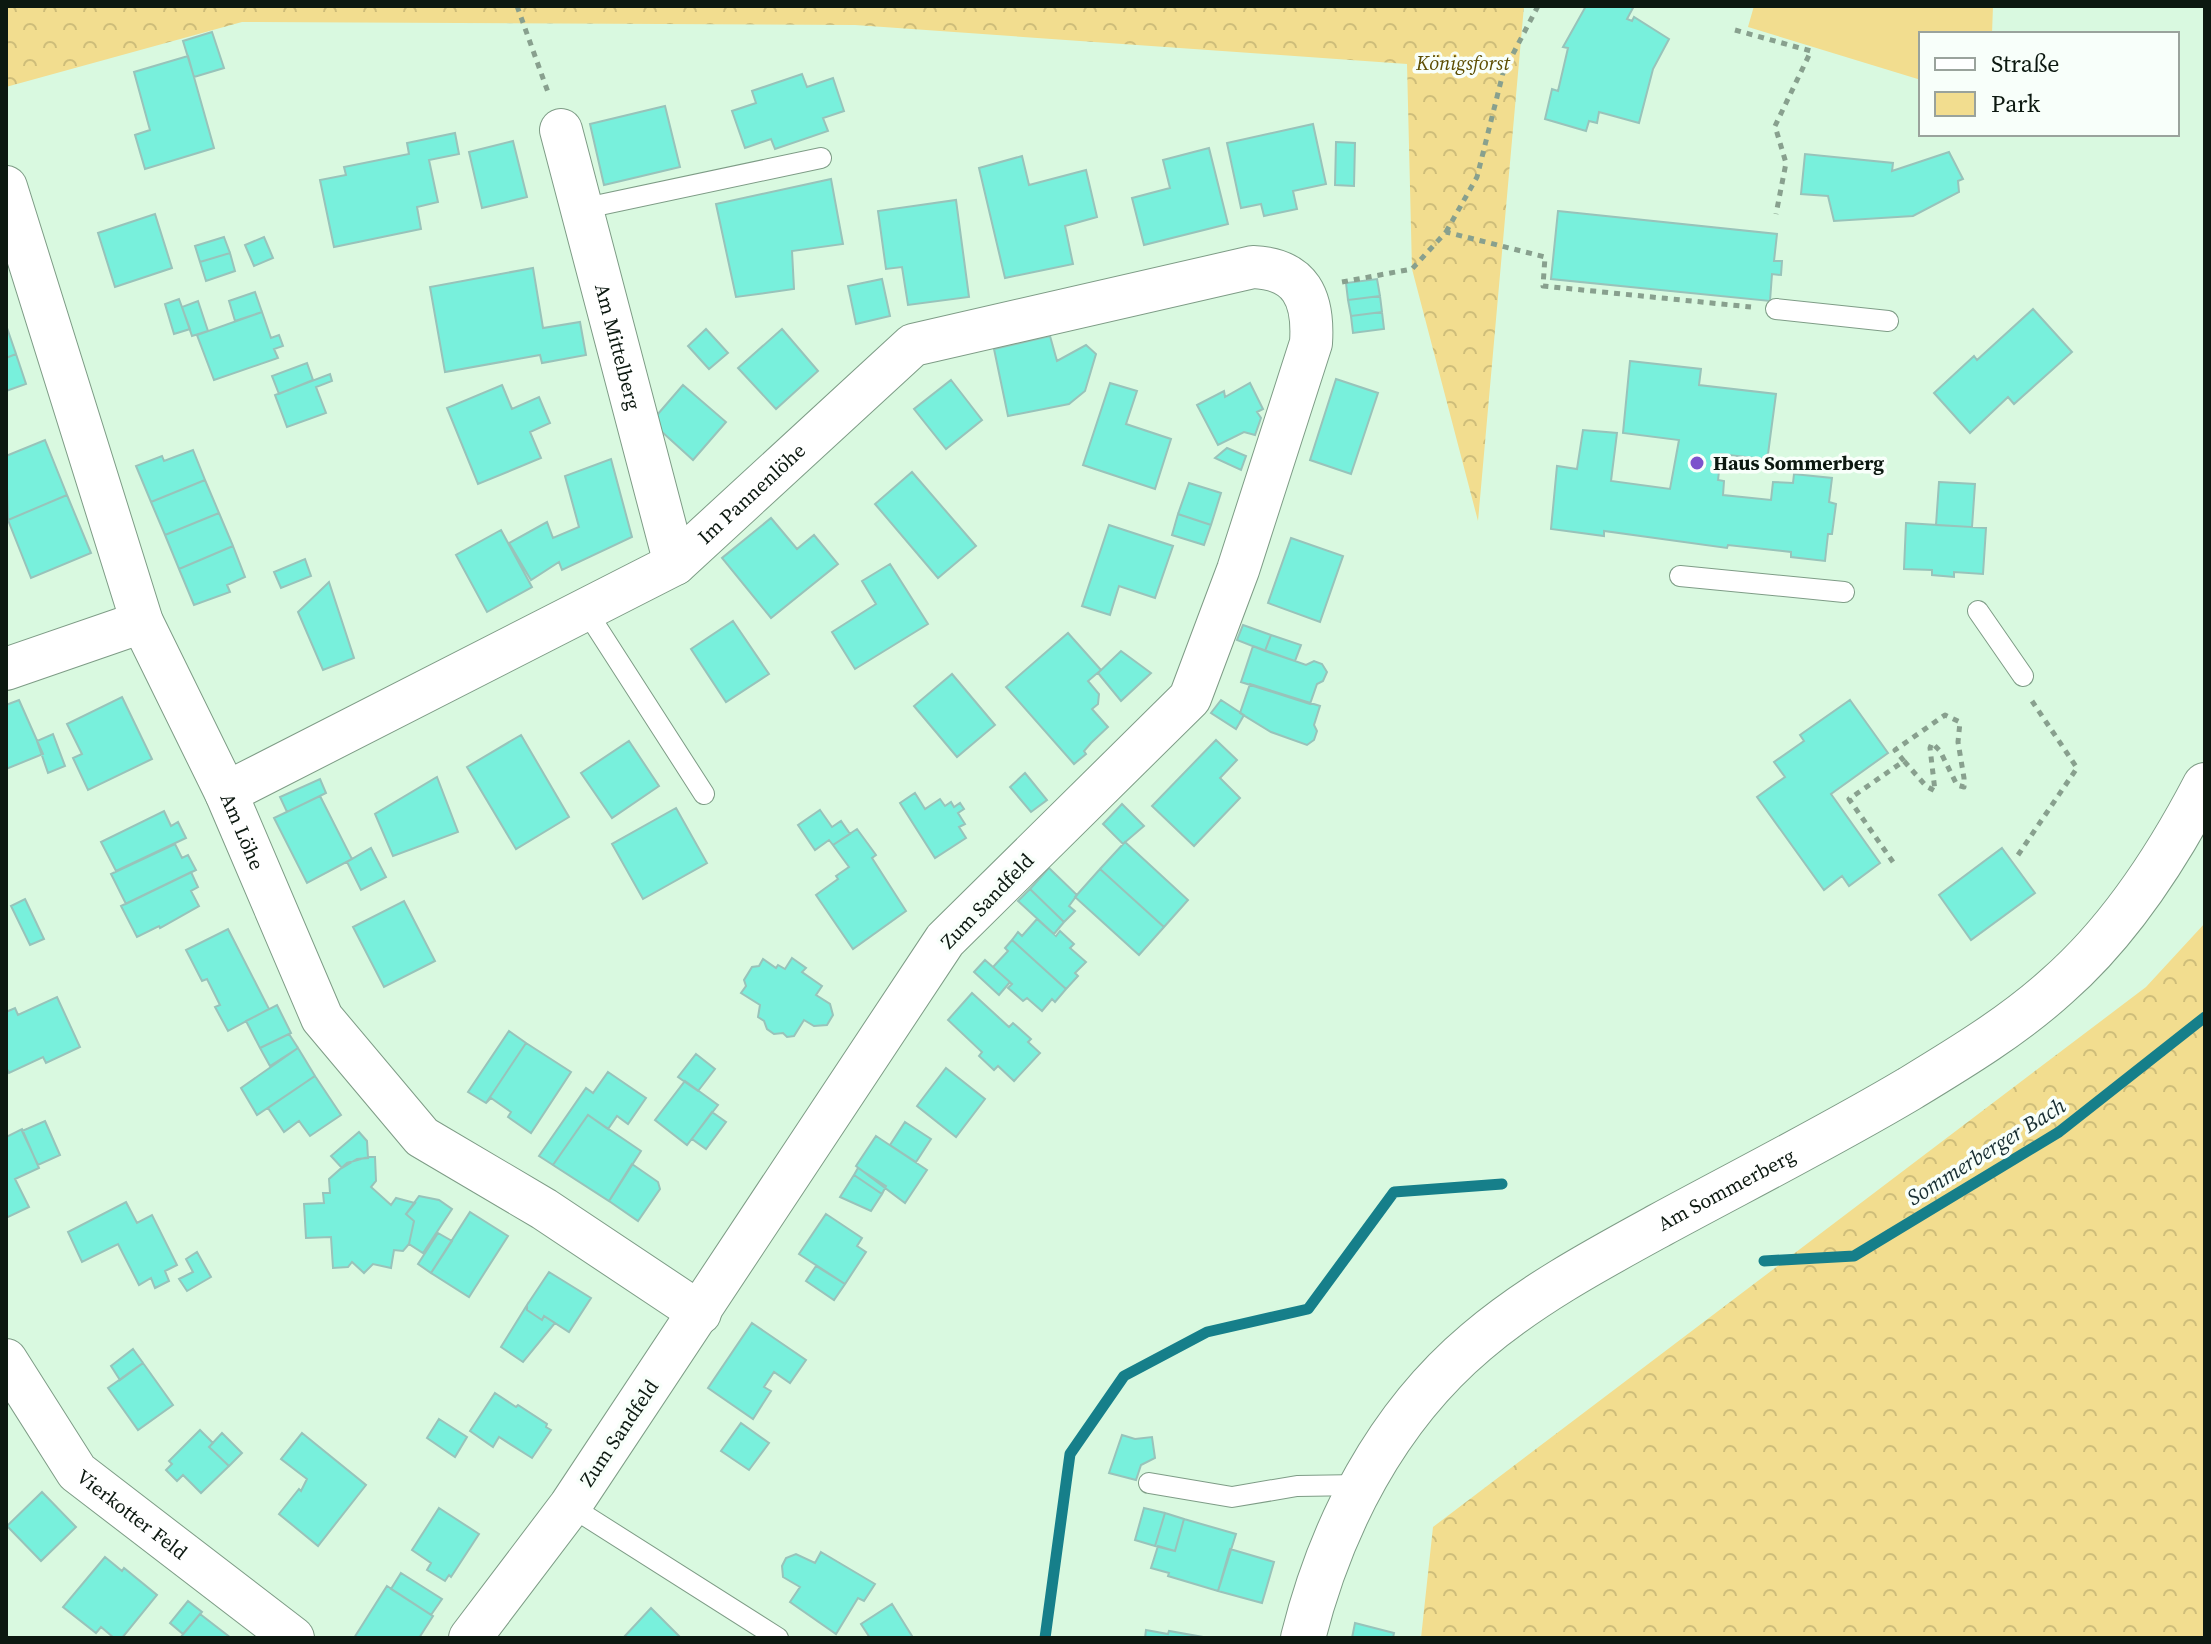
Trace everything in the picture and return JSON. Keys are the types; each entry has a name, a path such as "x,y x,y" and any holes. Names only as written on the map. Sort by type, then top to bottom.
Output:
{"street":[{"name":"Am Mittelberg","path":"561,130 675,564"},
{"name":"Am Löhe","path":"6,187 142,622 226,793 322,1018 422,1137 544,1209 700,1313"},
{"name":"Im Pannenlöhe","path":"226,793 675,564 913,345 1238,269 1271,268 1297,283"},
{"name":"Zum Sandfeld","path":"470,1638 570,1506 945,940 1190,698 1238,570 1311,343 1313,318 1297,283"},
{"path":"6,669 142,622"},
{"name":"Am Sommerberg","path":"1303,1638 1312,1601 1334,1540 1360,1485 1394,1433 1474,1343 1584,1266 1872,1111 1955,1062 2057,986 2134,903 2182,829 2205,785"},
{"name":"Vierkotter Feld","path":"6,1360 77,1472 293,1638"}],"lane":[{"path":"581,209 821,158"},
{"path":"1776,309 1888,321"},
{"path":"1680,576 1844,592"},
{"path":"585,609 704,794"},
{"path":"1978,611 2025,684"},
{"path":"1149,1483 1232,1497 1297,1486 1360,1485"},
{"name":"Zum Sandfeld","path":"570,1506 778,1638"}],"path":[{"path":"517,6 561,130"},
{"path":"1297,283 1412,269 1446,232 1477,177 1503,73 1538,6"},
{"path":"1735,30 1811,51 1775,126 1786,163 1776,214"},
{"path":"1446,232 1545,257 1543,286 1776,309"},
{"path":"2018,855 2077,768 2025,684"},
{"path":"1945,715 1960,722 1958,742 1964,787 1957,785 1934,743 1930,748 1935,791 1926,786 1904,761 1895,750 1945,715"},
{"path":"1893,862 1849,799 1904,761"}],"green space":[{"name":"Königsforst","path":"6,6 1524,6 1478,521 1412,269 1407,64 855,25 242,22 6,87"},
{"path":"1754,6 1993,6 1992,32 1919,32 1919,79 1748,27"},
{"path":"2205,923 2205,1638 1421,1638 1433,1527 2146,987"}],"building":[{"path":"1586,6 1634,6 1627,19 1632,21 1634,17 1669,39 1653,69 1639,123 1599,112 1597,123 1589,121 1586,131 1545,119 1552,89 1558,91 1568,48 1563,47"},
{"path":"212,32 224,68 194,77 183,41"},
{"path":"188,56 214,148 145,169 135,135 150,130 134,72"},
{"path":"802,74 807,87 833,78 844,111 823,118 828,131 775,149 771,139 745,148 732,111 756,103 752,91"},
{"path":"665,106 680,167 604,185 590,124"},
{"path":"1313,124 1326,184 1293,191 1297,209 1264,216 1261,204 1241,208 1227,143"},
{"path":"455,133 459,154 429,160 438,202 417,207 421,229 334,247 320,180 346,175 344,167 409,154 407,143"},
{"path":"513,141 527,197 482,208 469,152"},
{"path":"1336,142 1355,143 1354,186 1335,185"},
{"path":"1209,148 1228,224 1144,245 1132,198 1170,188 1163,160"},
{"path":"1949,152 1963,179 1958,181 1959,192 1913,216 1834,221 1828,196 1801,194 1805,154 1893,163 1892,171"},
{"path":"1022,156 1029,185 1086,170 1097,217 1065,226 1073,264 1005,278 979,168"},
{"path":"831,179 843,244 792,251 794,289 736,297 716,204"},
{"path":"956,200 969,297 908,305 902,267 886,269 878,211"},
{"path":"1558,211 1777,234 1774,261 1782,261 1781,275 1772,274 1770,301 1551,279"},
{"path":"155,214 172,268 115,287 98,233"},
{"path":"224,237 230,253 200,262 195,246"},
{"path":"264,237 273,258 254,266 245,245"},
{"path":"230,253 235,271 206,281 200,262"},
{"path":"533,268 543,328 580,322 586,355 542,363 540,355 445,372 430,287"},
{"path":"882,279 890,316 856,324 848,286"},
{"path":"1377,279 1380,296 1348,300 1346,283"},
{"path":"255,292 262,312 235,321 229,301"},
{"path":"1380,296 1382,312 1351,316 1348,300"},
{"path":"179,299 190,329 174,334 165,304"},
{"path":"198,301 208,331 192,336 182,307"},
{"path":"2033,309 2072,352 2014,404 2008,397 1970,433 1934,393 1974,356 1977,360"},
{"path":"262,312 271,338 279,335 283,346 274,349 278,358 214,380 197,335"},
{"path":"1382,312 1384,329 1353,333 1351,316"},
{"path":"6,325 16,354 6,358"},
{"path":"706,329 728,353 709,369 688,346"},
{"path":"782,329 818,371 776,409 738,368"},
{"path":"1050,336 1057,361 1086,345 1096,354 1085,391 1069,404 1008,416 994,349"},
{"path":"16,354 26,384 6,391 6,358"},
{"name":"Haus Sommerberg","path":"1630,361 1701,369 1699,385 1776,394 1768,454 1763,459 1721,454 1718,480 1724,481 1723,495 1771,500 1773,482 1793,483 1794,474 1832,478 1829,502 1836,504 1825,561 1791,557 1791,552 1728,545 1727,548 1604,531 1604,536 1551,529 1557,466 1577,469 1583,430 1617,433 1611,481 1670,489 1679,440 1623,433"},
{"path":"307,363 313,380 279,394 272,376"},
{"path":"330,374 332,381 316,387 326,413 287,427 275,395"},
{"path":"1336,379 1378,393 1351,474 1310,460"},
{"path":"951,380 982,420 946,449 914,409"},
{"path":"1110,383 1137,391 1126,424 1171,439 1155,489 1083,465"},
{"path":"1250,383 1263,409 1257,412 1261,418 1255,435 1244,432 1218,445 1197,405 1224,391 1225,397"},
{"path":"502,385 512,409 539,397 550,423 530,432 541,458 478,484 447,408"},
{"path":"683,385 726,422 693,460 651,422"},
{"path":"45,440 67,495 8,520 6,456"},
{"path":"1227,448 1246,456 1241,470 1215,458"},
{"path":"193,450 205,480 151,502 136,466 162,456 164,461"},
{"path":"611,459 632,537 562,570 559,562 531,580 509,543 547,522 553,538 579,527 565,476"},
{"path":"912,472 976,546 938,578 875,504"},
{"path":"205,480 219,513 165,535 151,502"},
{"path":"1939,482 1975,484 1972,527 1936,525"},
{"path":"1189,483 1221,493 1211,525 1178,514"},
{"path":"67,495 91,553 31,578 8,520"},
{"path":"219,513 233,546 179,569 165,535"},
{"path":"1178,514 1211,525 1204,545 1172,535"},
{"path":"771,518 797,549 814,535 838,564 771,618 722,558"},
{"path":"1906,523 1986,528 1983,574 1954,572 1954,577 1932,575 1932,570 1904,569"},
{"path":"1109,525 1173,546 1155,598 1119,586 1110,615 1082,606"},
{"path":"501,530 532,587 487,612 456,555"},
{"path":"1291,538 1343,556 1320,622 1268,603"},
{"path":"233,546 245,577 227,585 230,592 194,605 179,569"},
{"path":"305,559 311,576 281,588 274,572"},
{"path":"890,564 928,624 855,669 832,632 876,604 862,581"},
{"path":"329,582 354,658 323,670 298,612"},
{"path":"733,621 769,674 726,702 691,649"},
{"path":"1243,625 1271,635 1265,651 1237,640"},
{"path":"1068,633 1101,670 1088,681 1099,694 1098,704 1092,709 1108,727 1074,764 1006,687"},
{"path":"1271,635 1301,645 1295,661 1265,651"},
{"path":"1253,646 1306,665 1314,661 1322,664 1327,672 1323,681 1317,684 1310,704 1241,682"},
{"path":"1121,651 1151,673 1121,701 1098,673"},
{"path":"952,674 995,725 957,757 914,706"},
{"path":"1250,684 1320,706 1314,725 1317,731 1314,740 1307,745 1271,732 1240,713"},
{"path":"122,697 152,759 88,790 73,758 82,754 67,724"},
{"path":"19,700 43,754 6,769 6,705"},
{"path":"1221,700 1244,715 1236,729 1211,713"},
{"path":"1850,700 1888,753 1831,794 1880,863 1849,886 1842,876 1824,890 1757,797 1785,777 1774,762 1804,741 1800,735"},
{"path":"53,734 65,766 48,773 37,741"},
{"path":"521,735 569,817 516,849 467,767"},
{"path":"1216,740 1237,760 1220,778 1240,798 1194,846 1152,806"},
{"path":"629,741 659,786 612,818 581,773"},
{"path":"1025,773 1047,800 1031,812 1010,787"},
{"path":"437,777 458,832 393,856 375,814"},
{"path":"320,779 326,793 287,812 280,797"},
{"path":"915,793 925,809 940,799 945,806 951,802 954,807 960,803 964,809 958,813 965,824 959,827 966,838 935,858 900,803"},
{"path":"320,796 352,859 307,883 274,818"},
{"path":"1122,804 1144,826 1123,844 1103,824"},
{"path":"676,808 707,863 643,899 612,844"},
{"path":"820,810 832,827 841,821 850,834 833,845 829,840 815,850 798,825"},
{"path":"164,811 171,826 178,822 186,838 116,871 101,842"},
{"path":"857,829 876,855 872,858 906,911 853,949 816,895 849,867 833,845"},
{"path":"1125,842 1188,900 1164,927 1100,869"},
{"path":"175,844 182,858 188,855 196,870 126,904 111,874"},
{"path":"371,848 386,877 361,890 347,862"},
{"path":"2002,848 2035,893 1971,940 1939,895"},
{"path":"1049,868 1077,895 1069,906 1075,911 1064,922 1030,889"},
{"path":"1100,869 1164,927 1139,955 1075,897"},
{"path":"191,872 198,887 191,891 199,906 137,937 121,906"},
{"path":"1030,889 1064,922 1054,934 1018,901"},
{"path":"25,899 44,939 30,945 11,906"},
{"path":"404,901 435,961 384,987 353,927"},
{"path":"1037,919 1056,936 1060,931 1074,944 1070,948 1086,962 1066,989 1012,940 1018,932 1022,936"},
{"path":"228,929 269,1009 228,1031 215,1007 220,1005 207,979 202,981 186,950"},
{"path":"1012,940 1066,989 1042,1011 1008,988 1012,984 993,967 1008,951 1005,948"},
{"path":"792,958 806,968 802,972 822,986 816,995 830,1004 833,1015 827,1025 814,1026 804,1020 794,1036 787,1037 767,1029 758,1017 760,1005 741,993 752,967 759,966 763,959 776,968 778,965 785,969"},
{"path":"985,960 1010,982 999,995 974,972"},
{"path":"972,993 1009,1027 1013,1023 1031,1039 1028,1042 1040,1053 1014,1081 998,1066 994,1070 979,1056 982,1052 948,1020"},
{"path":"57,997 80,1047 46,1063 43,1057 9,1073 6,1067 6,1012 15,1008 18,1015"},
{"path":"277,1005 291,1033 260,1048 246,1021"},
{"path":"509,1031 526,1043 486,1103 468,1092"},
{"path":"289,1034 298,1048 270,1066 260,1048"},
{"path":"526,1043 571,1072 531,1133 508,1117 511,1112 491,1098 486,1103"},
{"path":"298,1048 315,1076 257,1115 241,1088"},
{"path":"696,1054 715,1069 698,1091 678,1077"},
{"path":"946,1068 985,1099 956,1137 917,1106"},
{"path":"608,1072 646,1098 628,1124 617,1116 608,1129 588,1115 553,1165 539,1156 586,1088 593,1093"},
{"path":"315,1076 341,1115 310,1136 299,1121 284,1132 268,1108"},
{"path":"685,1081 718,1105 687,1145 655,1120"},
{"path":"712,1112 726,1122 706,1149 692,1139"},
{"path":"588,1115 641,1151 609,1201 553,1165"},
{"path":"45,1121 60,1155 38,1165 22,1131"},
{"path":"905,1122 931,1139 916,1162 890,1145"},
{"path":"22,1129 39,1168 15,1179 29,1207 6,1218 6,1137"},
{"path":"359,1132 367,1141 368,1158 357,1159 342,1168 331,1156"},
{"path":"876,1136 927,1170 905,1203 856,1166"},
{"path":"375,1157 376,1181 371,1187 391,1205 396,1198 415,1203 406,1214 414,1221 409,1244 403,1251 394,1250 391,1268 373,1264 364,1273 352,1262 348,1267 333,1268 331,1237 306,1238 304,1204 324,1203 323,1193 330,1193 329,1179 347,1163"},
{"path":"632,1164 658,1182 660,1189 638,1221 609,1201"},
{"path":"858,1168 886,1186 882,1194 854,1175"},
{"path":"854,1175 882,1194 871,1211 840,1197"},
{"path":"419,1196 439,1200 452,1209 423,1253 409,1244 414,1221 406,1214"},
{"path":"126,1202 137,1223 152,1215 177,1265 165,1271 169,1281 155,1288 151,1278 139,1285 118,1244 82,1262 68,1232"},
{"path":"470,1212 508,1236 469,1297 431,1273"},
{"path":"826,1214 862,1238 857,1246 866,1252 845,1284 799,1254"},
{"path":"438,1233 452,1241 431,1273 418,1264"},
{"path":"197,1252 211,1277 187,1291 179,1279 193,1272 186,1259"},
{"path":"816,1266 845,1284 834,1300 806,1281"},
{"path":"549,1272 591,1298 569,1332 544,1316 542,1320 527,1310 527,1305"},
{"path":"527,1305 527,1310 542,1320 544,1316 555,1323 523,1362 501,1347"},
{"path":"752,1323 806,1360 790,1383 774,1372 764,1387 771,1391 753,1419 708,1388"},
{"path":"133,1349 143,1363 120,1380 111,1366"},
{"path":"143,1363 173,1405 138,1430 108,1388"},
{"path":"495,1393 547,1424 546,1427 551,1430 532,1458 499,1437 493,1447 470,1431"},
{"path":"439,1419 467,1437 455,1457 427,1438"},
{"path":"741,1423 769,1443 749,1470 721,1451"},
{"path":"200,1430 213,1443 209,1447 229,1466 201,1493 183,1475 177,1481 166,1470 172,1464 169,1461"},
{"path":"222,1433 242,1453 229,1466 209,1447"},
{"path":"302,1433 366,1485 318,1546 279,1514 299,1489 301,1491 307,1479 281,1459"},
{"path":"1122,1435 1135,1439 1152,1437 1155,1458 1141,1465 1136,1480 1109,1473"},
{"path":"42,1492 76,1527 41,1561 7,1526"},
{"path":"439,1508 479,1534 451,1577 449,1575 445,1581 427,1570 431,1563 412,1550"},
{"path":"1144,1508 1165,1513 1155,1546 1135,1540"},
{"path":"1165,1513 1184,1519 1175,1551 1155,1546"},
{"path":"1184,1519 1236,1534 1218,1591 1151,1568 1158,1546 1175,1551"},
{"path":"1230,1549 1274,1562 1262,1603 1218,1591"},
{"path":"821,1552 875,1584 864,1601 858,1598 836,1634 790,1602 800,1587 783,1577 782,1566 786,1558 796,1554 815,1563"},
{"path":"105,1557 157,1595 122,1638 114,1638 101,1627 96,1633 63,1607"},
{"path":"401,1573 442,1599 431,1615 391,1589"},
{"path":"387,1586 433,1616 419,1638 354,1638"},
{"path":"188,1601 202,1612 183,1634 170,1623"},
{"path":"892,1604 912,1636 870,1638 861,1624"},
{"path":"651,1608 681,1638 623,1638"},
{"path":"200,1614 231,1638 180,1638"},
{"path":"1355,1623 1394,1633 1393,1638 1352,1638"},
{"path":"1146,1630 1168,1634 1169,1631 1209,1638 1145,1638"}],"waterway":[{"name":"Sommerberger Bach","path":"1764,1261 1854,1256 2059,1132 2205,1017"},
{"name":"Sommerberger Bach","path":"1045,1638 1070,1454 1124,1376 1207,1332 1308,1309 1394,1192 1502,1184"}],"place":[{"name":"Haus Sommerberg","path":"1697,463"}]}
